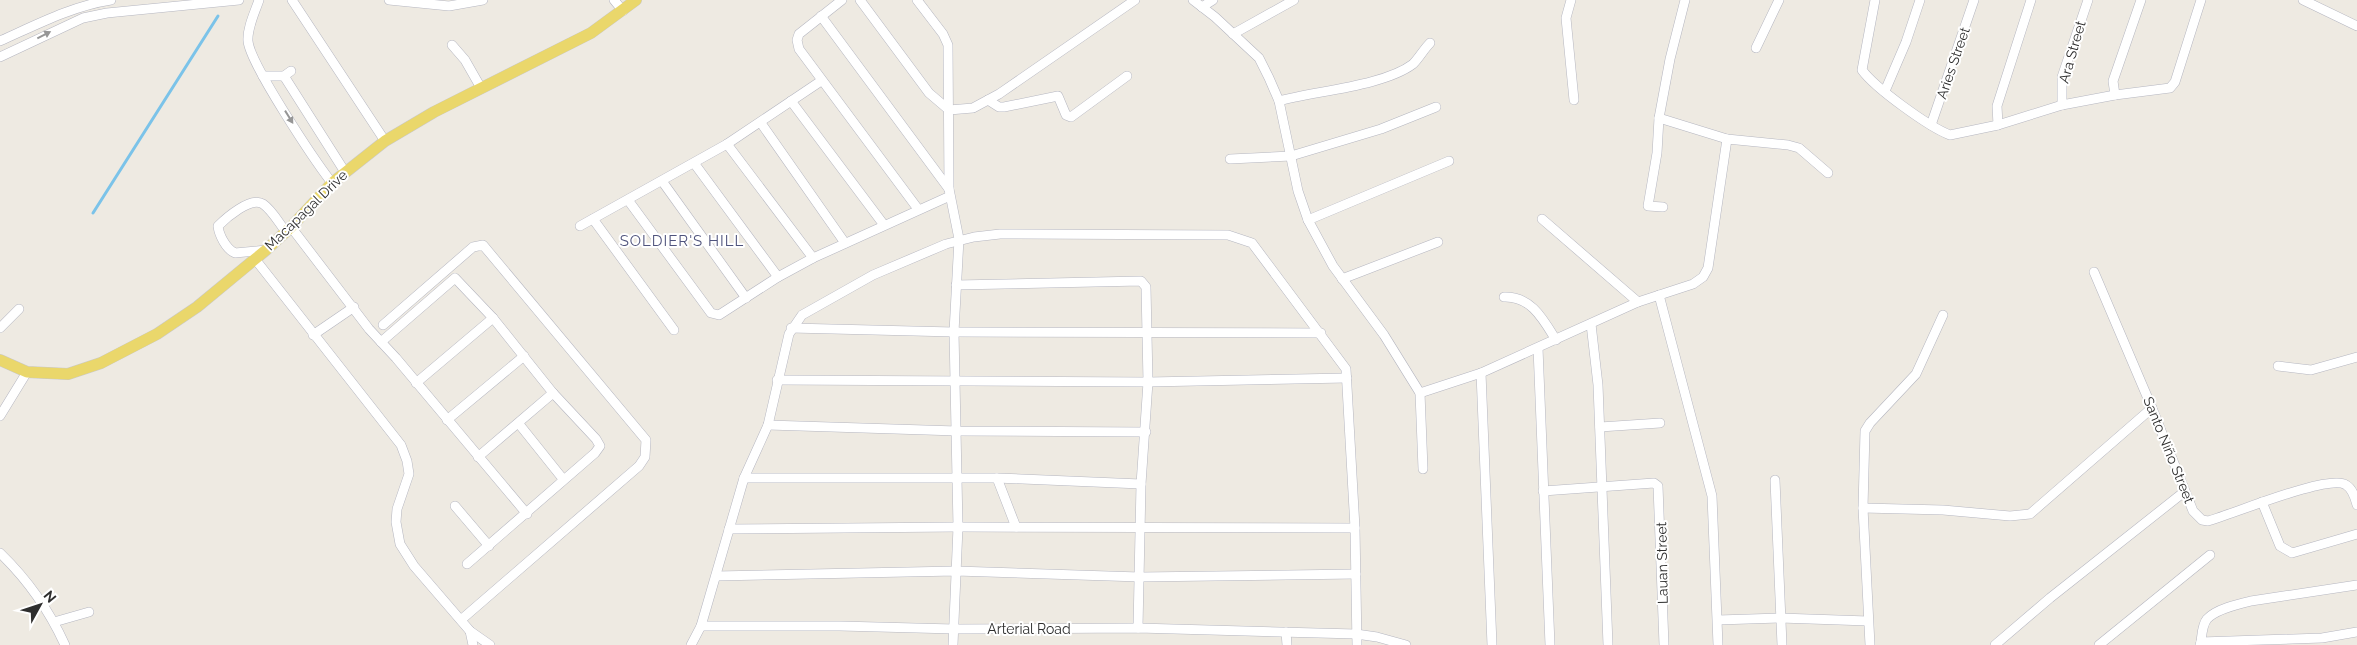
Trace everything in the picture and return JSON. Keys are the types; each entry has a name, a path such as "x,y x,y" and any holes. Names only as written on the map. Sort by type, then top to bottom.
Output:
{"main road":[{"name":"Macapagal Drive","path":"0,360 27,372 68,374 120,354 157,334 198,307 266,250 289,229 332,183 385,141 434,112 590,33 636,0"}],"street":[{"path":"0,41 44,20 111,0"},
{"path":"0,57 83,18 107,13 240,0"},
{"path":"259,0 248,40 263,76 315,160 332,183"},
{"path":"292,0 385,141"},
{"path":"389,0 449,6 484,0"},
{"path":"614,0 623,11"},
{"path":"842,0 799,34 797,40 799,49 918,210"},
{"path":"860,0 929,93 949,110 973,108 988,100 1135,0"},
{"path":"917,0 943,34 948,45 949,193 960,240 954,332 958,527 953,645"},
{"path":"1193,0 1259,58 1279,101 1298,191 1308,220 1342,279 1384,335 1420,393 1423,469"},
{"path":"1202,7 1214,0"},
{"path":"1233,34 1294,0"},
{"path":"1571,0 1566,18 1574,100"},
{"path":"1663,207 1648,206 1657,153 1659,118 1670,59 1685,0"},
{"path":"1756,48 1779,0"},
{"path":"1876,0 1862,65 1866,75 1885,91 1950,136 1998,125 2062,106 2115,95 2170,88 2175,82 2201,0"},
{"path":"1885,91 1906,42 1920,0"},
{"name":"Aries Street","path":"1932,125 1974,0"},
{"path":"1998,125 1997,106 2031,0"},
{"name":"Ara Street","path":"2062,106 2062,76 2088,0"},
{"path":"2115,95 2113,81 2141,0"},
{"path":"2303,0 2357,26"},
{"path":"821,16 949,193"},
{"path":"1279,101 1374,80 1397,73 1413,63 1430,42"},
{"path":"452,45 465,60 482,88"},
{"path":"263,76 287,74 329,151 345,172"},
{"path":"988,100 999,107 1004,107 1058,96 1066,115 1071,117 1126,76"},
{"path":"580,226 727,144 821,81"},
{"path":"791,102 884,225"},
{"path":"1230,159 1291,156 1381,129 1436,107"},
{"path":"1659,118 1728,139 1788,145 1799,148 1828,173"},
{"path":"760,123 845,242"},
{"path":"1420,393 1481,373 1638,302 1693,284 1706,273 1728,139"},
{"path":"727,144 813,258"},
{"path":"315,160 329,151"},
{"path":"1308,220 1449,161"},
{"path":"694,163 778,277"},
{"path":"662,181 746,298"},
{"path":"628,200 711,313 718,315 778,277 813,258 918,210 949,193"},
{"path":"266,250 235,253 230,251 220,236 218,226 237,210 255,202 259,202 268,209 289,229 354,307 380,342 526,514"},
{"path":"593,219 674,330"},
{"path":"1542,219 1638,302"},
{"path":"691,645 701,626 744,478 768,425 777,380 791,328 802,315 873,275 919,254 960,240 1000,234 1114,233 1228,235 1243,238 1252,243 1346,369 1355,528 1357,645"},
{"path":"1342,279 1438,242"},
{"path":"383,325 473,247 483,245 646,440 645,458 639,466 462,619"},
{"path":"255,259 401,445 407,461 408,474 397,509 396,522 400,544 414,566 462,619 470,631 490,645"},
{"name":"Santo Niño Street","path":"2094,272 2152,408 2192,511 2202,520 2208,521 2262,502 2326,484 2340,482 2351,490 2357,505"},
{"path":"380,342 455,278 493,318 553,393 596,439 600,446 595,453 467,564"},
{"path":"956,285 1141,281 1146,287 1148,382 1141,484 1142,527 1138,628"},
{"path":"1659,295 1712,496 1718,645"},
{"path":"1504,298 1521,299 1531,306 1545,322 1556,340"},
{"path":"313,335 354,307"},
{"path":"0,328 19,309"},
{"path":"1870,645 1863,508 1865,431 1870,423 1916,374 1943,315"},
{"path":"416,383 493,318"},
{"path":"1591,324 1598,385 1608,645"},
{"path":"791,328 954,332 1321,333"},
{"path":"1538,348 1550,645"},
{"path":"447,420 524,356"},
{"path":"2278,366 2311,370 2357,357"},
{"path":"0,416 27,372"},
{"path":"1481,373 1492,645"},
{"path":"777,380 1148,382 1347,378"},
{"path":"478,457 519,424 553,393"},
{"path":"1863,508 1943,510 2010,516 2030,514 2152,408"},
{"path":"1600,427 1660,423"},
{"path":"519,424 563,479"},
{"path":"768,425 957,432 1146,432"},
{"path":"744,478 997,478 1141,484"},
{"path":"997,478 1016,527"},
{"path":"1775,480 1782,645"},
{"name":"Lauan Street","path":"1603,485 1654,483 1660,491 1664,645"},
{"path":"1543,490 1603,485"},
{"path":"1995,645 2050,598 2184,492"},
{"path":"2262,502 2280,546 2285,551 2292,553 2357,534"},
{"path":"455,506 489,546"},
{"path":"729,529 958,527 1355,528"},
{"path":"0,553 32,588 54,622 65,645"},
{"path":"2099,645 2210,555"},
{"path":"716,576 956,571 1140,577 1356,574"},
{"path":"2357,585 2251,601 2237,605 2207,619 2200,644 2322,638 2357,632"},
{"path":"54,622 89,612"},
{"path":"1718,620 1780,618 1868,621"},
{"name":"Arterial Road","path":"701,626 840,626 954,630 1138,628 1356,634 1377,637 1406,645"},
{"path":"470,631 473,645"},
{"path":"1286,632 1287,645"}],"waterway":[{"path":"93,213 218,16"}],"district":[{"name":"SOLDIER'S HILL","path":"682,241"}]}
